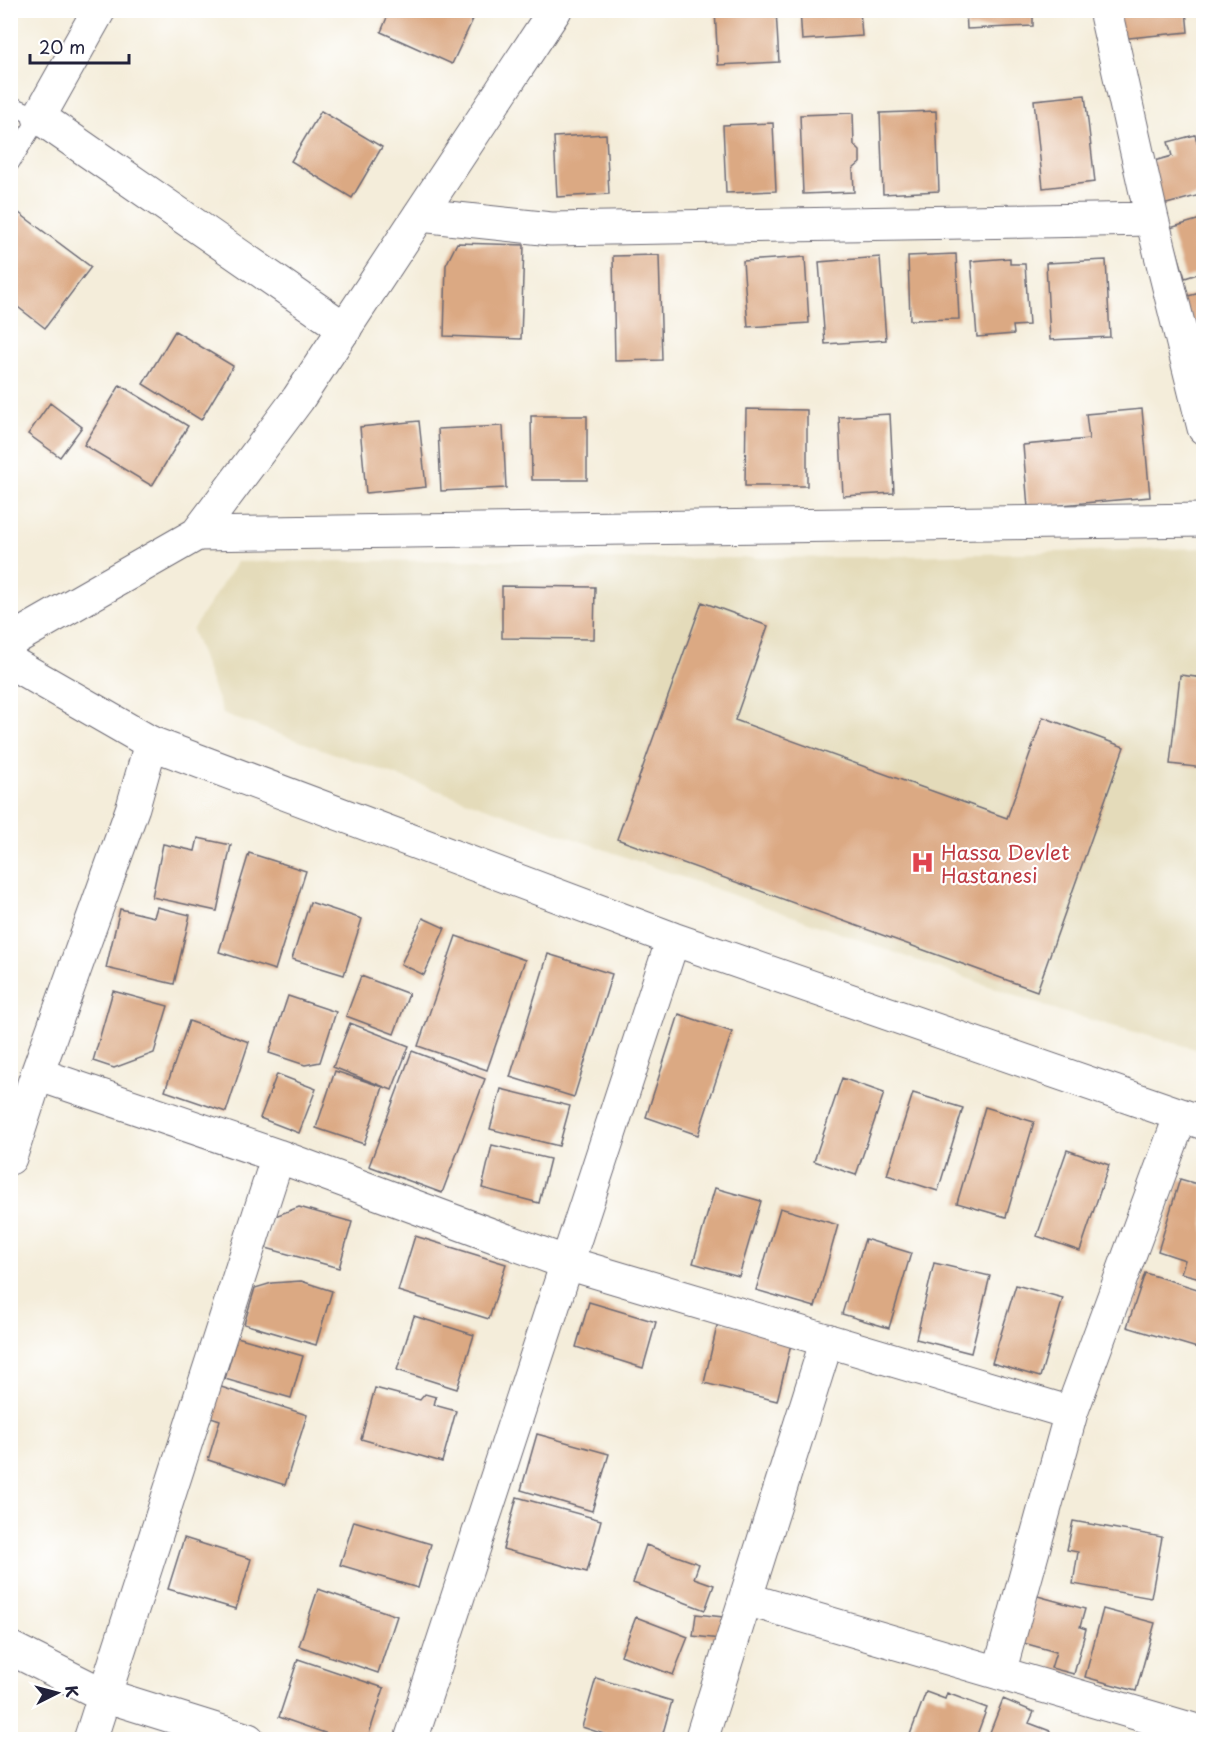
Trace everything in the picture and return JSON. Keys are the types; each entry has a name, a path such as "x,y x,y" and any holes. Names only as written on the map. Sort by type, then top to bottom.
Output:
{"street":[{"path":"99,10 25,111 345,328"},
{"path":"10,641 196,534 298,399 555,10"},
{"path":"1105,10 1152,219 1203,428"},
{"path":"420,215 551,230 1152,219"},
{"path":"196,534 1203,520"},
{"path":"10,662 151,743 673,939 1192,1119 1071,1413 999,1673"},
{"path":"10,1158 133,807 151,743"},
{"path":"411,1740 673,939"},
{"path":"38,1074 278,1156 567,1263 1071,1413"},
{"path":"90,1740 278,1156"},
{"path":"701,1740 827,1340"},
{"path":"746,1599 1203,1733"},
{"path":"10,1648 104,1695 248,1740"}],"lane":[{"path":"10,163 25,111"}],"shaded area":[{"name":"Hassa Devlet Hastanesi","path":"1203,548 1203,1051 1062,1012 223,714 192,630 237,562 866,557"}],"building":[{"path":"390,10 453,10 473,19 452,64 381,32"},
{"path":"715,10 776,10 779,62 718,65"},
{"path":"800,10 860,10 862,36 802,40"},
{"path":"966,10 1033,10 1033,26 967,29"},
{"path":"1116,10 1186,10 1188,32 1119,39"},
{"path":"1085,95 1095,182 1043,188 1034,100"},
{"path":"321,111 382,147 352,198 291,161"},
{"path":"936,111 939,191 883,194 880,113"},
{"path":"853,113 854,145 860,151 860,163 853,169 854,192 803,194 800,115"},
{"path":"773,123 776,191 726,193 723,125"},
{"path":"606,134 609,194 557,197 554,137"},
{"path":"1195,135 1199,148 1204,147 1204,194 1159,206 1147,163 1172,156 1168,142"},
{"path":"15,210 91,267 45,328 10,301 10,216"},
{"path":"1204,218 1204,272 1185,278 1170,228"},
{"path":"457,243 524,245 521,339 444,336 446,265"},
{"path":"956,254 959,319 910,320 908,256"},
{"path":"659,255 662,360 615,361 613,256"},
{"path":"805,257 809,323 748,327 743,261"},
{"path":"880,257 886,340 825,344 819,262"},
{"path":"1010,258 1010,264 1025,264 1029,325 1013,326 1014,334 977,337 971,261"},
{"path":"1106,260 1110,337 1050,340 1046,263"},
{"path":"1204,292 1204,354 1194,356 1180,298"},
{"path":"175,331 233,366 201,420 143,384"},
{"path":"120,385 188,426 152,486 84,445"},
{"path":"50,403 82,427 60,457 28,434"},
{"path":"746,409 807,410 807,486 745,486"},
{"path":"1142,409 1150,497 1028,508 1023,445 1089,439 1086,414"},
{"path":"890,414 894,493 843,496 839,417"},
{"path":"531,416 587,416 587,480 532,480"},
{"path":"419,421 426,487 366,493 360,427"},
{"path":"503,426 506,488 441,491 438,429"},
{"path":"502,586 595,587 594,639 502,638"},
{"path":"702,602 768,626 735,720 1007,818 1043,717 1124,747 1037,991 617,839"},
{"path":"1180,675 1204,678 1204,768 1170,764"},
{"path":"198,838 231,845 217,911 152,897 163,844 195,851"},
{"path":"249,853 306,871 275,970 219,952"},
{"path":"310,902 362,919 344,975 292,959"},
{"path":"157,907 190,915 174,984 106,968 120,909 154,917"},
{"path":"423,918 445,928 424,975 401,964"},
{"path":"456,936 525,960 487,1070 418,1046"},
{"path":"548,954 612,974 574,1097 510,1077"},
{"path":"361,976 409,994 394,1034 346,1016"},
{"path":"113,991 168,1006 154,1053 114,1068 93,1061"},
{"path":"288,996 336,1012 320,1062 305,1065 269,1053"},
{"path":"679,1014 732,1032 698,1135 646,1117"},
{"path":"189,1021 249,1042 226,1112 165,1091"},
{"path":"350,1023 409,1046 392,1090 333,1067"},
{"path":"412,1051 485,1079 442,1193 369,1166"},
{"path":"335,1071 383,1087 364,1144 316,1128"},
{"path":"277,1074 316,1089 299,1133 260,1118"},
{"path":"842,1078 884,1093 856,1175 814,1161"},
{"path":"501,1089 570,1106 559,1146 490,1129"},
{"path":"913,1093 963,1108 938,1191 887,1175"},
{"path":"985,1107 1034,1122 1006,1217 957,1203"},
{"path":"492,1145 550,1159 539,1203 482,1188"},
{"path":"1067,1150 1109,1165 1080,1251 1037,1236"},
{"path":"1180,1179 1204,1186 1204,1279 1181,1273 1185,1260 1158,1251"},
{"path":"715,1188 761,1201 739,1276 693,1263"},
{"path":"299,1207 352,1222 339,1268 266,1248 275,1216"},
{"path":"780,1208 838,1225 815,1307 756,1290"},
{"path":"415,1236 506,1264 489,1319 398,1291"},
{"path":"865,1239 911,1253 889,1328 842,1314"},
{"path":"934,1263 990,1276 971,1353 916,1339"},
{"path":"1145,1273 1204,1291 1204,1350 1127,1327"},
{"path":"301,1281 332,1291 316,1345 244,1324 255,1288 272,1283"},
{"path":"1016,1285 1063,1298 1040,1377 992,1363"},
{"path":"589,1302 656,1322 643,1368 576,1347"},
{"path":"414,1316 474,1335 457,1389 397,1370"},
{"path":"718,1322 792,1340 777,1401 704,1383"},
{"path":"237,1337 303,1356 291,1398 225,1379"},
{"path":"218,1386 307,1415 285,1485 208,1460 220,1420 208,1416"},
{"path":"375,1388 420,1400 425,1394 436,1397 434,1405 456,1411 442,1462 361,1439"},
{"path":"537,1434 609,1454 592,1511 521,1490"},
{"path":"517,1497 601,1520 587,1572 503,1549"},
{"path":"354,1521 431,1544 418,1588 340,1565"},
{"path":"1073,1521 1162,1537 1151,1598 1073,1584 1078,1552 1067,1550"},
{"path":"184,1538 251,1559 236,1609 168,1589"},
{"path":"646,1545 699,1564 694,1578 714,1585 705,1610 633,1583"},
{"path":"318,1589 397,1616 378,1673 299,1646"},
{"path":"1034,1595 1085,1609 1080,1627 1086,1629 1074,1674 1051,1668 1056,1652 1020,1642"},
{"path":"1103,1609 1155,1623 1136,1691 1085,1677"},
{"path":"696,1614 723,1617 721,1639 693,1636"},
{"path":"636,1617 688,1637 673,1675 621,1655"},
{"path":"298,1659 384,1688 367,1740 345,1740 279,1717"},
{"path":"596,1678 672,1701 661,1740 622,1740 582,1727"},
{"path":"926,1692 945,1699 947,1693 987,1708 975,1740 908,1740"},
{"path":"1003,1699 1034,1712 1029,1723 1050,1731 1046,1740 987,1740"}],"place":[{"name":"Hassa Devlet Hastanesi","path":"923,863"}]}
